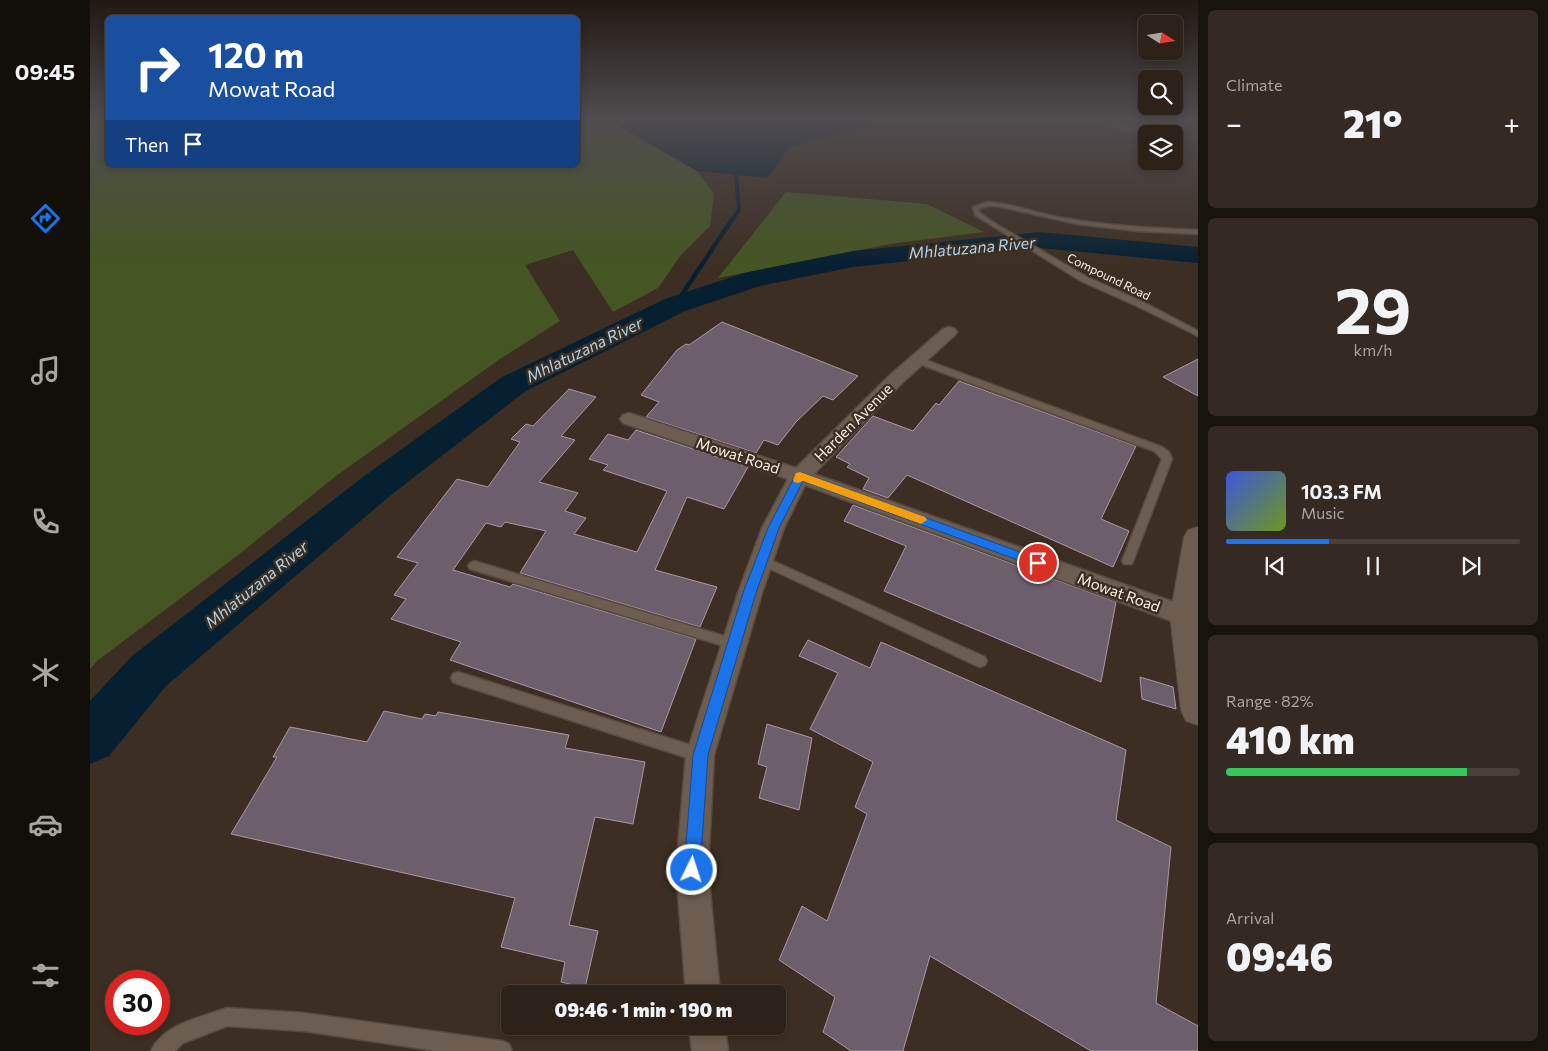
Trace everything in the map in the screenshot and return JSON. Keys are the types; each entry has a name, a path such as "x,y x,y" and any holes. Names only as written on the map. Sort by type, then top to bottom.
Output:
{"street":[{"name":"Harden Avenue","path":"702,985 692,870 700,755 734,644 773,528 800,476 859,415 949,332"},
{"name":"Mowat Road","path":"629,419 800,476 1185,616"},
{"path":"1198,537 1185,616 1198,710"},
{"path":"708,1035 710,1051"}],"lane":[{"name":"Compound Road","path":"1198,232 1074,221 999,205 982,205 975,208 977,214 1084,279 1142,305 1198,334"},
{"path":"918,360 1158,449 1165,454 1167,459 1128,561"},
{"path":"762,560 980,661"},
{"path":"474,566 734,644"},
{"path":"458,678 700,755"},
{"path":"161,1051 177,1036 227,1017 304,1022 502,1051"}],"green space":[{"path":"90,167 690,167 697,171 714,194 710,226 681,255 658,288 613,312 573,250 525,265 560,321 500,359 336,476 242,552 97,661 90,669"},
{"path":"786,192 927,204 984,232 890,244 718,278"}],"water":[{"path":"690,167 775,167 768,178 697,171"}],"building":[{"path":"722,322 858,376 833,400 823,396 796,422 778,445 764,440 756,453 646,417 659,402 641,395 677,350 686,344 689,345"},
{"path":"1198,359 1198,396 1163,377"},
{"path":"959,381 1136,446 1101,519 1129,531 1113,567 907,475 888,498 863,489 869,478 847,467 850,464 836,457 873,416 913,431 936,403 939,405"},
{"path":"569,389 596,397 561,436 575,440 539,482 578,493 565,511 586,518 574,534 637,552 667,491 603,470 608,465 589,459 608,434 628,440 636,430 748,467 724,509 687,497 655,570 717,587 700,627 520,573 546,531 505,522 501,527 486,523 453,570 510,587 513,584 696,639 661,732 450,660 461,642 391,619 406,599 394,595 418,563 397,557 457,479 488,487 520,442 511,439 526,424 533,426"},
{"path":"853,505 1116,602 1101,682 884,591 906,546 844,521"},
{"path":"808,640 870,668 881,642 1126,750 1116,820 1171,847 1156,1003 1198,1026 1198,1051 1091,1051 930,956 903,1051 851,1051 823,1032 835,997 779,960 802,906 827,921 867,814 855,807 873,762 810,729 838,673 799,656"},
{"path":"1140,677 1173,687 1176,709 1142,699"},
{"path":"384,711 422,719 425,714 436,716 438,712 569,735 565,748 645,762 633,824 595,817 569,925 598,931 586,985 573,985 561,982 565,962 501,947 515,898 231,834 277,757 273,757 290,727 367,742"},
{"path":"767,724 812,738 799,810 759,798 767,767 758,764"}],"waterway":[{"path":"733,219 739,210 736,175"},
{"path":"675,305 733,218"},
{"name":"Mhlatuzana River","path":"90,739 149,671 377,486 514,384 675,305 754,279 853,259 1005,243 1040,240 1198,255"}],"slow traffic":[{"path":"798,480 800,476 921,520"}],"route":[{"path":"692,870 700,755 750,593 773,528 800,476 1038,563"}]}
